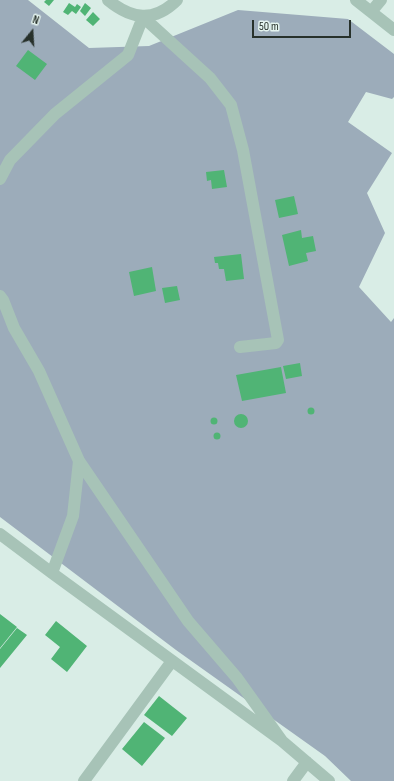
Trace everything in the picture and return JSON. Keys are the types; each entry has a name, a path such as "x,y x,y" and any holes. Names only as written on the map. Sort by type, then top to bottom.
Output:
{"street":[{"path":"108,0 128,14 142,17 160,13 177,0"},
{"path":"356,0 394,30"},
{"path":"372,12 381,0"},
{"path":"0,179 10,160 55,114 128,56 142,17"},
{"path":"142,17 210,78 231,105 243,150 278,340 276,343 240,347"},
{"path":"0,296 14,328 39,371 79,461 188,621 237,678 282,741"},
{"path":"52,574 73,516 79,461"},
{"path":"0,534 52,574 282,741 329,781"},
{"path":"84,781 172,661"},
{"path":"293,781 307,762"}],"shaded area":[{"path":"0,0 28,0 89,48 149,46 238,10 348,19 394,54 394,97 392,99 366,92 348,122 392,153 367,193 385,233 359,287 391,322 394,318 394,781 351,781 325,756 176,650 0,517"}],"building":[{"path":"46,0 54,0 49,6 44,2"},
{"path":"69,3 75,7 77,4 81,7 76,14 72,11 68,15 63,12"},
{"path":"85,3 91,8 85,16 80,11"},
{"path":"93,12 100,19 93,26 86,20"},
{"path":"28,50 47,64 35,80 16,66"},
{"path":"224,170 227,187 212,189 211,180 207,181 206,172"},
{"path":"294,196 298,214 279,218 275,200"},
{"path":"301,230 302,238 313,236 316,251 306,253 308,261 289,266 282,235"},
{"path":"241,254 244,279 226,281 224,269 219,269 218,263 215,263 214,257"},
{"path":"152,267 156,291 134,296 129,272"},
{"path":"177,286 180,300 165,303 162,288"},
{"path":"300,363 302,376 286,379 283,366"},
{"path":"281,367 286,393 242,401 236,375"},
{"path":"311,407 314,408 314,414 311,415 308,414 307,411 308,408"},
{"path":"238,414 244,414 248,418 248,424 244,428 238,428 234,424 234,418"},
{"path":"214,418 217,421 214,424 211,421"},
{"path":"217,433 220,436 217,439 214,436"},
{"path":"0,614 17,627 0,648"},
{"path":"56,621 87,646 67,672 51,659 60,647 45,635"},
{"path":"17,628 27,635 0,668 0,649"},
{"path":"159,696 187,718 172,736 144,715"},
{"path":"144,722 165,738 142,766 122,749"}]}
